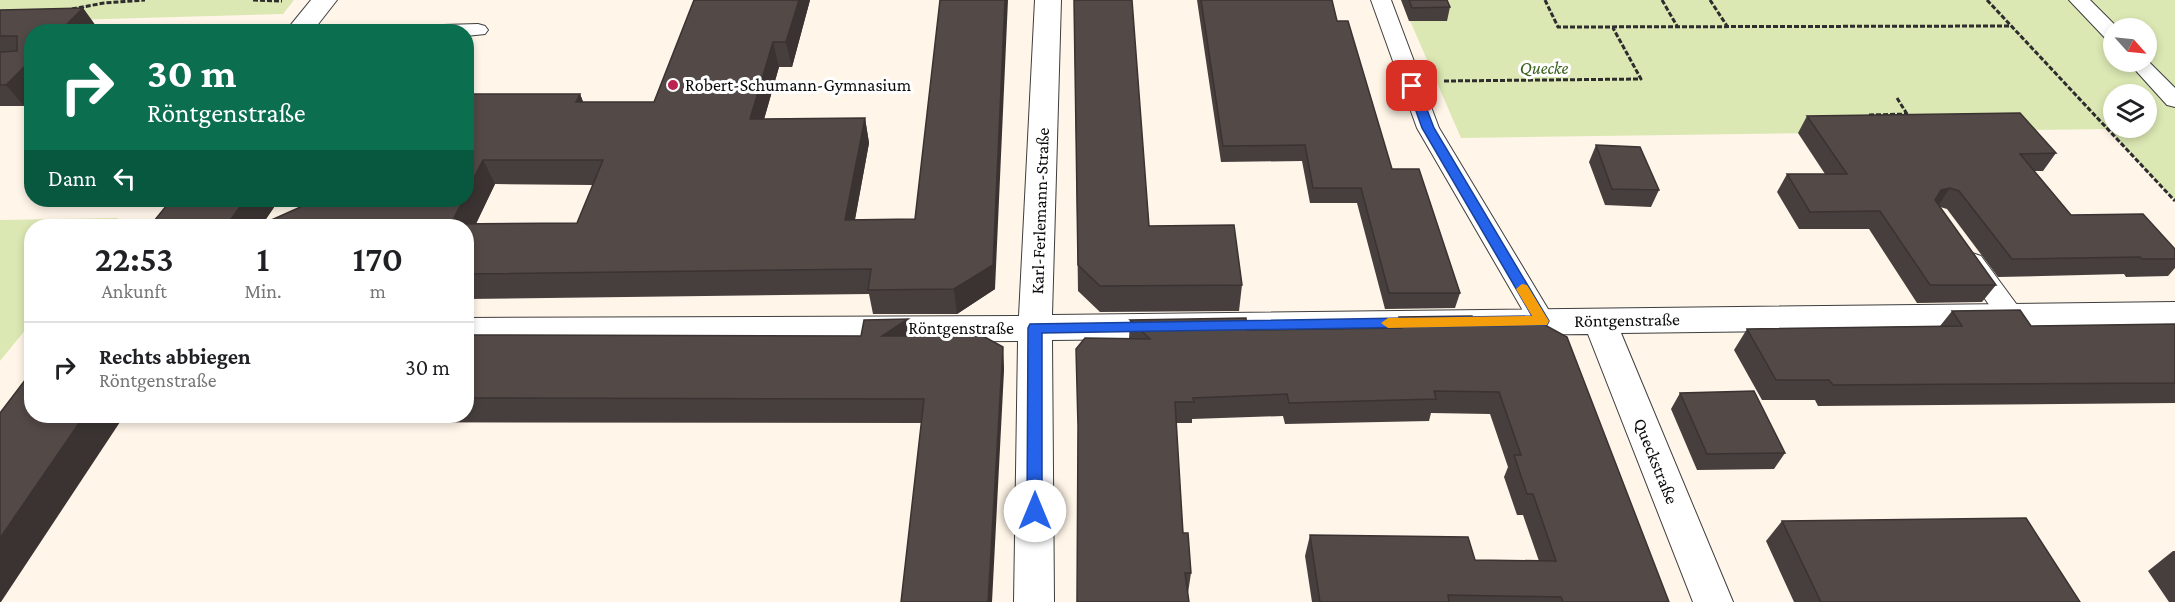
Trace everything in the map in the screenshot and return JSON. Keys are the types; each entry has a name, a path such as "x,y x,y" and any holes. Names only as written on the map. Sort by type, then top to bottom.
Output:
{"street":[{"path":"304,24 324,0"},
{"name":"Karl-Ferlemann-Straße","path":"1034,602 1035,328 1048,0"},
{"name":"Röntgenstraße","path":"474,331 1035,328 2175,314"},
{"name":"Queckstraße","path":"1599,320 1713,602"}],"lane":[{"path":"1381,0 1428,128 1542,321"},
{"path":"2079,0 2103,25"},
{"path":"474,30 478,30"},
{"path":"2148,72 2175,100"},
{"path":"1956,242 2011,315"}],"path":[{"path":"69,10 104,3 145,0"},
{"path":"253,0 275,1"},
{"path":"1545,0 1558,27 2011,27"},
{"path":"1662,0 1678,27"},
{"path":"1710,0 1728,27"},
{"path":"1987,0 2175,201"},
{"path":"1436,81 1641,79 1612,27"},
{"path":"1897,98 1914,123"},
{"path":"1860,115 1908,114"}],"green space":[{"path":"0,0 294,0 283,14 0,22"},
{"name":"Quecke","path":"1401,0 2175,0 2175,201 2116,138 2157,138 2157,84 2103,84 2103,129 1461,138"},
{"path":"118,218 117,219 59,219"},
{"path":"0,220 24,220 24,332 0,361"}],"building":[{"path":"694,0 799,0 786,42 773,42 750,119 865,118 845,220 915,219 940,0 1005,0 993,265 954,289 868,290 871,269 474,274 474,224 577,223 603,160 483,160 474,177 474,94 580,94 576,102 654,102"},
{"path":"1074,0 1132,0 1149,226 1234,225 1242,285 1100,286 1078,265"},
{"path":"1201,0 1332,0 1337,21 1348,21 1392,169 1419,169 1460,293 1389,293 1361,188 1313,188 1305,145 1223,146"},
{"path":"1409,0 1447,0 1450,7 1412,8"},
{"path":"83,8 67,24 24,24 24,67 6,85 0,85 0,52 17,51 17,36 0,36 0,10"},
{"path":"2020,113 2056,153 2020,154 2071,215 2143,214 2175,249 2175,259 2142,259 2140,257 2012,259 1959,191 1950,188 1941,190 1935,200 1996,285 1930,285 1880,211 1810,212 1787,174 1847,174 1807,116"},
{"path":"1596,145 1640,147 1659,190 1612,189"},
{"path":"165,207 240,207 231,219 156,219"},
{"path":"300,207 460,207 454,219 274,219"},
{"path":"2020,310 2031,326 2175,324 2175,383 1833,385 1829,380 1776,380 1747,329 1962,326 1952,311"},
{"path":"1472,316 1475,326 1545,325 1567,337 1669,602 1563,602 1561,597 1448,595 1449,602 1320,602 1310,535 1468,537 1475,560 1556,561 1533,494 1527,494 1514,455 1521,455 1499,392 1434,391 1436,399 1289,403 1287,394 1193,398 1194,402 1175,402 1183,533 1188,533 1191,573 1185,573 1189,602 1077,602 1076,349 1085,338 1150,339 1130,320 1246,318 1247,330 1337,329 1402,328 1399,317"},
{"path":"908,319 882,336 983,336 1003,347 988,602 901,602 924,399 474,398 474,335 861,336 864,320"},
{"path":"24,382 24,423 79,423 0,538 0,413"},
{"path":"1754,391 1785,453 1707,454 1680,393"},
{"path":"2026,518 2080,602 1821,602 1782,521"}],"slow traffic":[{"path":"1388,323 1542,321 1522,289"}],"place":[{"name":"Robert-Schumann-Gymnasium","path":"673,85"}],"route":[{"path":"1035,511 1035,328 1542,321 1428,128 1412,86"}]}
